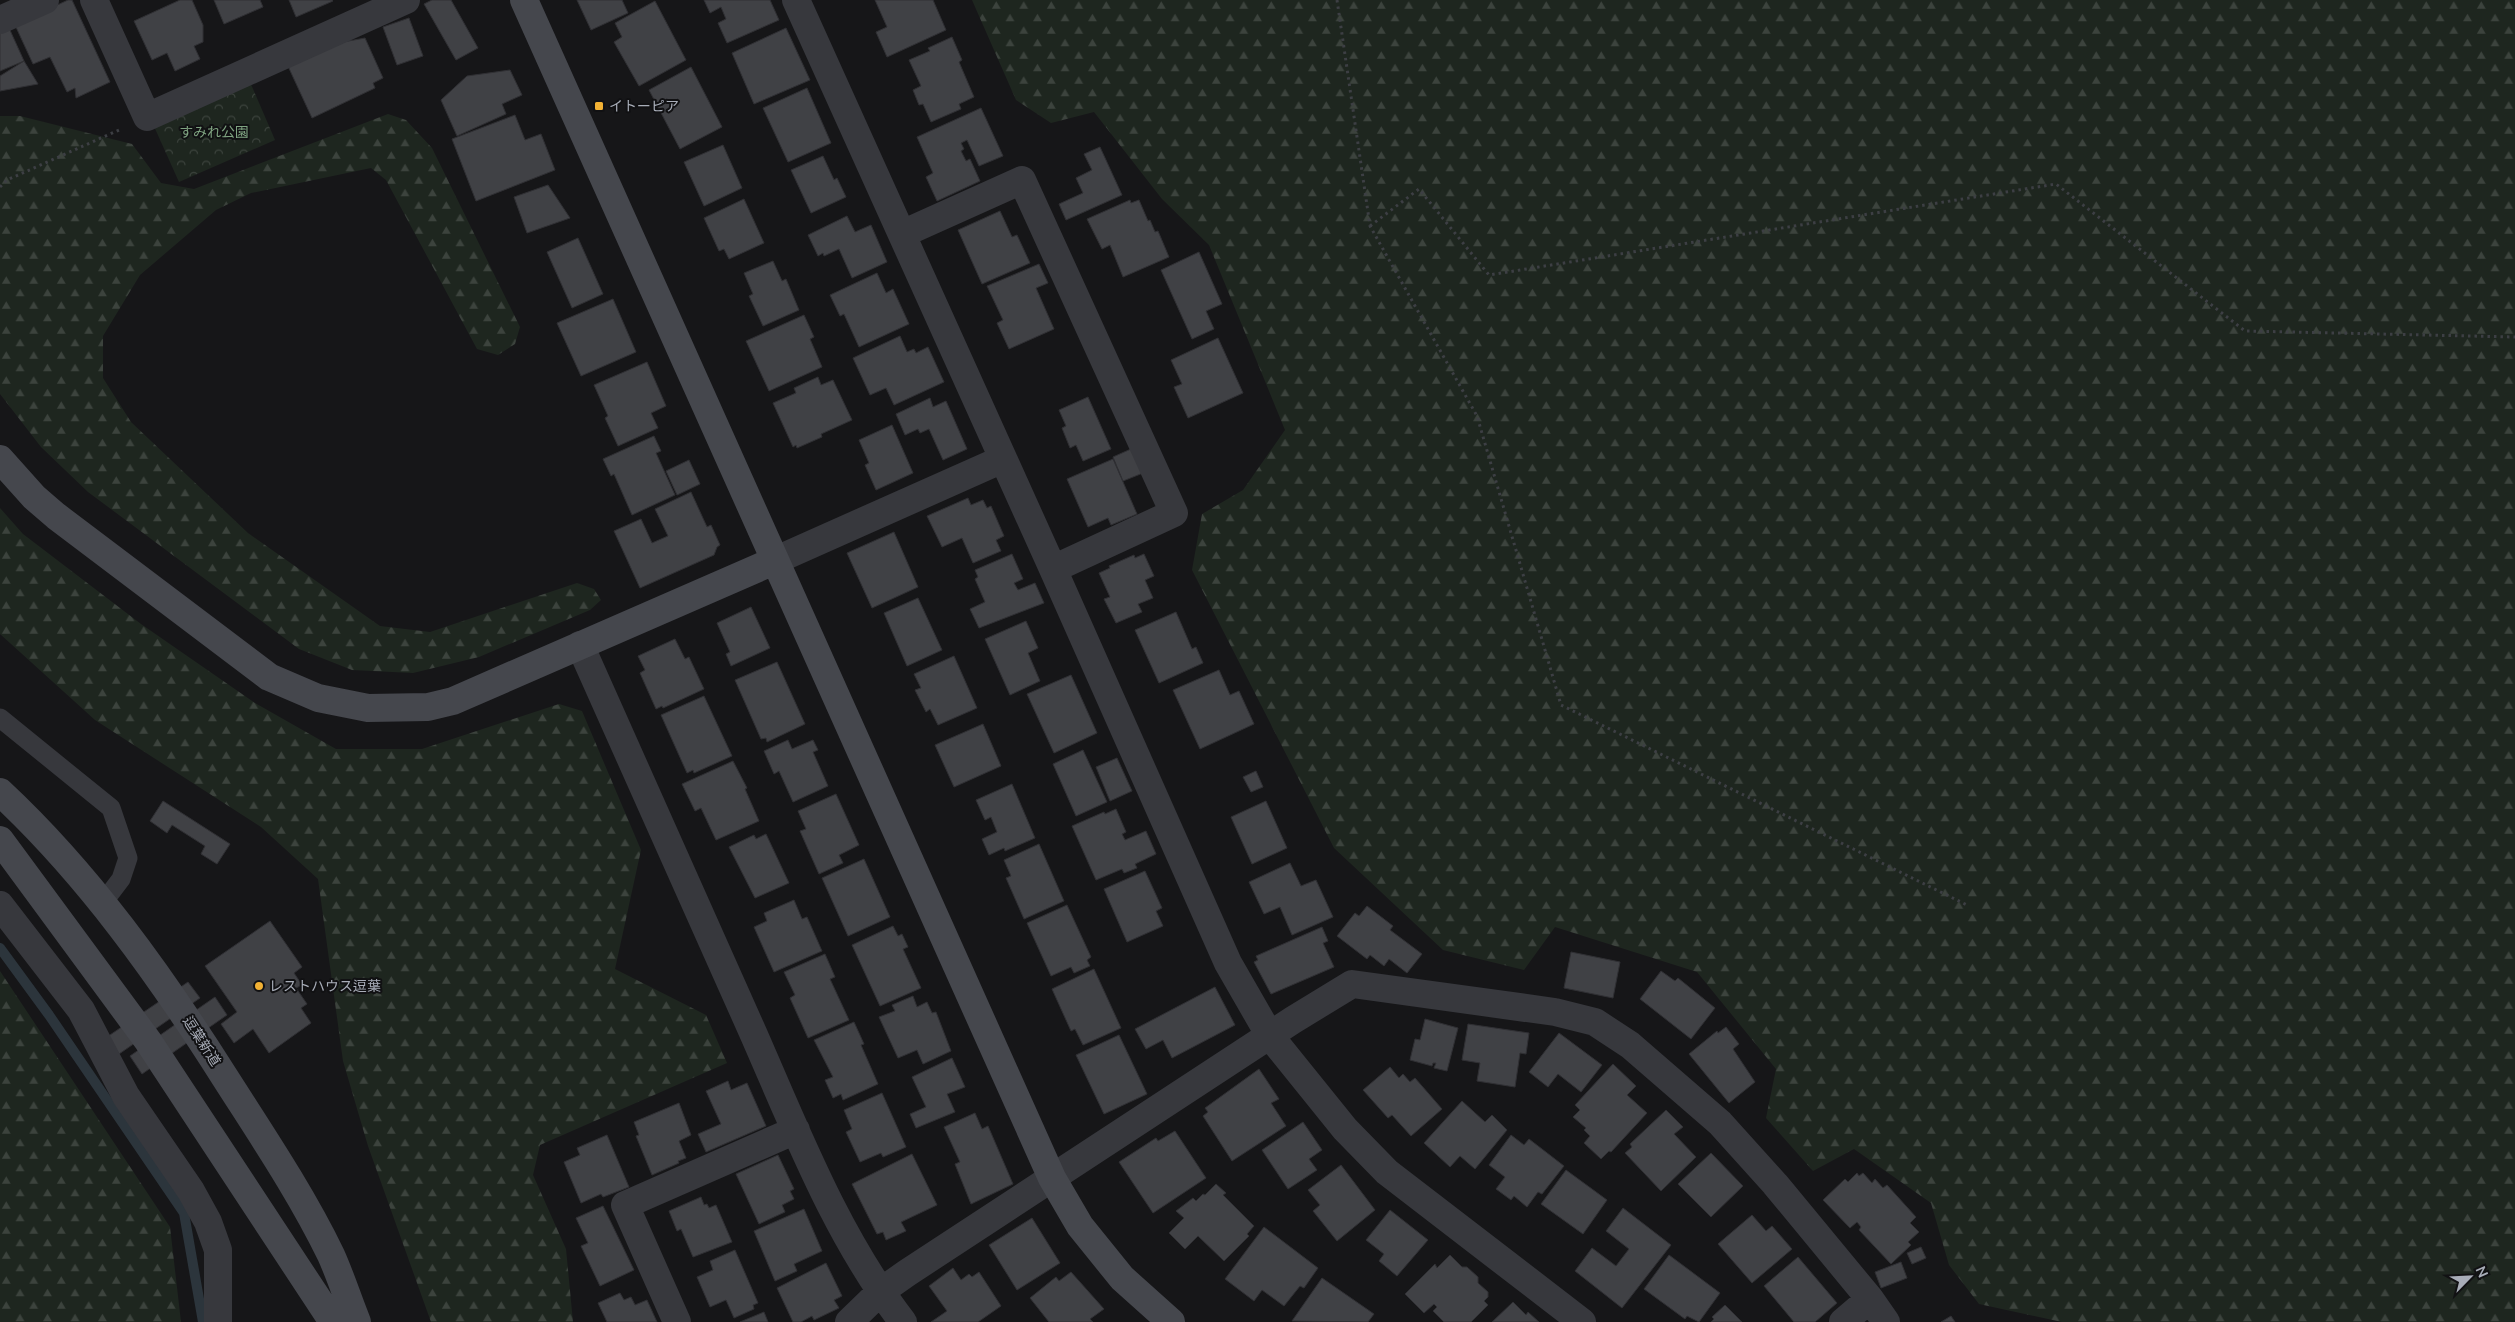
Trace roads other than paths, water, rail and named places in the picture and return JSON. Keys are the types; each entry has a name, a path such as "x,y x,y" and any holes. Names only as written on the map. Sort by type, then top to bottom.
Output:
{"street":[{"path":"0,20 45,0"},
{"path":"94,0 147,117 406,0"},
{"path":"524,0 1052,1178 1080,1226 1122,1278 1171,1322"},
{"path":"796,0 1053,569 1228,963 1270,1036 1345,1129 1387,1172 1582,1322"},
{"path":"902,234 1022,180 1174,513 1053,569"},
{"path":"0,459 34,497 56,516 268,678 318,698 368,708 428,706 452,701 1003,459"},
{"path":"580,646 796,1130 839,1221 880,1292 903,1322"},
{"name":"逗葉新道","path":"0,792 31,821 102,904 184,1013 281,1166 330,1255 357,1322"},
{"path":"0,840 148,1041 333,1322"},
{"path":"0,905 81,1010 126,1096 208,1222 218,1250 218,1322"},
{"path":"849,1322 880,1292 1352,984 1555,1012 1595,1022 1630,1045 1720,1123 1775,1184 1870,1299 1886,1322"},
{"path":"677,1322 625,1206 796,1130"},
{"path":"1843,1322 1870,1299"}],"lane":[{"path":"0,718 111,808 128,858 121,879 102,904"}],"waterway":[{"path":"0,948 49,1015 184,1213 203,1322"}],"place":[{"name":"イトーピア","path":"599,106"},
{"name":"レストハウス逗葉","path":"259,986"}],"park label":[{"name":"すみれ公園","path":"214,132"}]}
